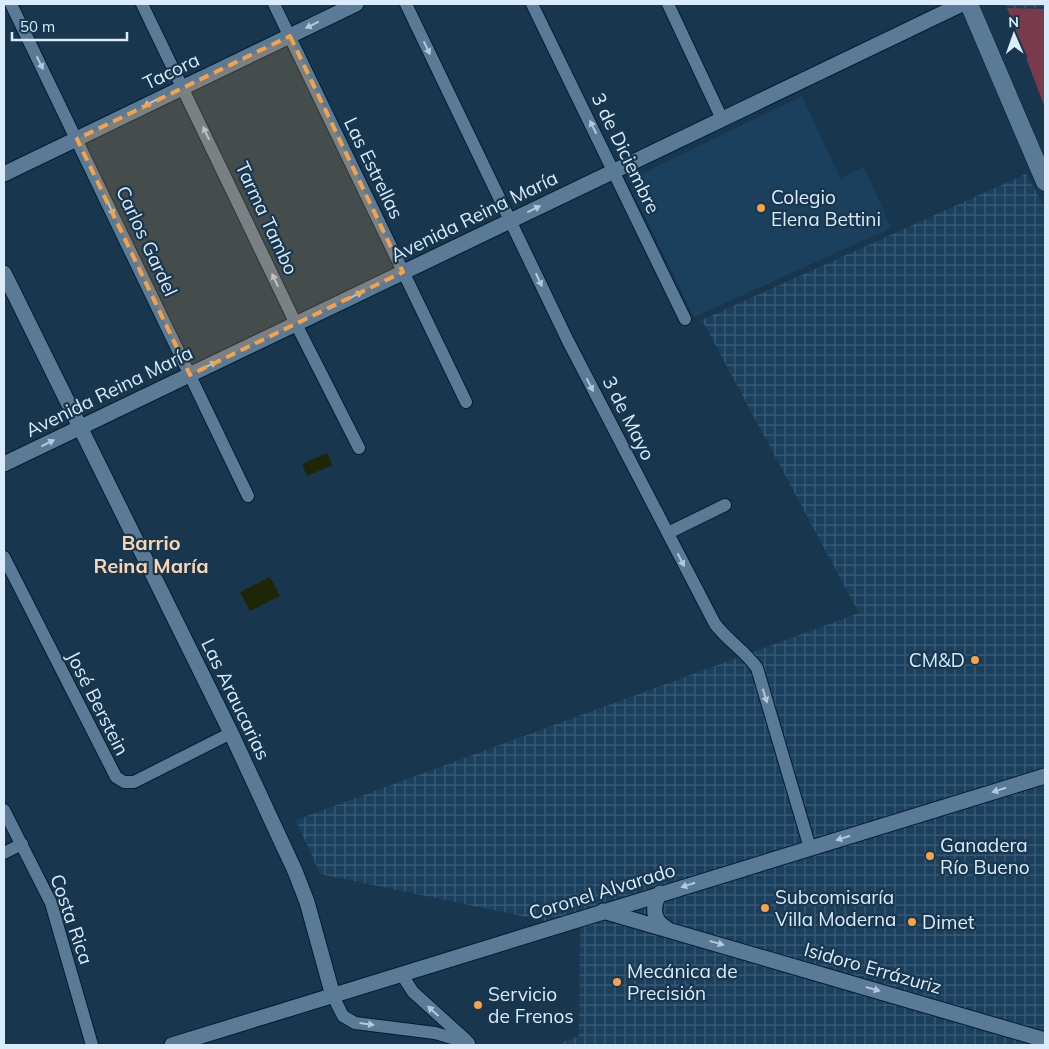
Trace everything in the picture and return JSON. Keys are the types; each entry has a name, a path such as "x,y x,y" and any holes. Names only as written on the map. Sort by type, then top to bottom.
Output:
{"main road":[{"path":"968,4 1045,182"}],"street":[{"name":"Carlos Gardel","path":"11,4 78,139 248,496"},
{"name":"Tarma Tambo","path":"142,4 184,87 296,324 359,448"},
{"name":"Las Estrellas","path":"274,4 466,402"},
{"name":"Tacora","path":"4,174 356,4"},
{"name":"3 de Mayo","path":"406,4 568,341 715,624 727,640 746,654 757,668 810,848"},
{"name":"3 de Diciembre","path":"532,4 685,319"},
{"path":"668,4 722,119"},
{"name":"Avenida Reina María","path":"4,464 962,4"},
{"name":"Las Araucarias","path":"4,273 231,733 302,886 333,996"},
{"path":"668,533 725,505"},
{"name":"José Berstein","path":"4,557 116,777 124,782 134,782 231,733"},
{"name":"Coronel Alvarado","path":"172,1045 402,975 660,893 1045,776"},
{"name":"Costa Rica","path":"4,810 51,903 92,1045"},
{"path":"4,853 22,844"},
{"path":"660,893 655,903 655,914 660,924 666,928"},
{"name":"Isidoro Errázuriz","path":"603,911 1045,1040"},
{"path":"402,975 414,992 470,1044"},
{"path":"333,996 343,1016 355,1023 435,1033 470,1044"}],"highlighted area":[{"path":"290,36 403,272 190,375 77,139"}],"shaded area":[{"path":"1006,4 1045,4 1045,9 1007,8"},
{"path":"1007,8 1045,9 1045,108"},
{"name":"Colegio Elena Bettini","path":"802,96 840,178 864,167 891,228 694,317 631,188 635,177"},
{"path":"1026,174 1045,207 1045,1045 555,1045 579,1036 580,928 320,874 296,820 859,613 702,320"},
{"path":"327,453 332,465 307,476 302,464"},
{"path":"270,577 280,596 250,611 240,592"}],"place":[{"name":"Colegio Elena Bettini","path":"761,208"},
{"name":"CM&D","path":"975,660"},
{"name":"Ganadera Río Bueno","path":"930,856"},
{"name":"Subcomisaría Villa Moderna","path":"765,908"},
{"name":"Dimet","path":"912,922"},
{"name":"Mecánica de Precisión","path":"617,982"},
{"name":"Servicio de Frenos","path":"478,1005"}],"district":[{"name":"Barrio Reina María","path":"151,554"}]}
